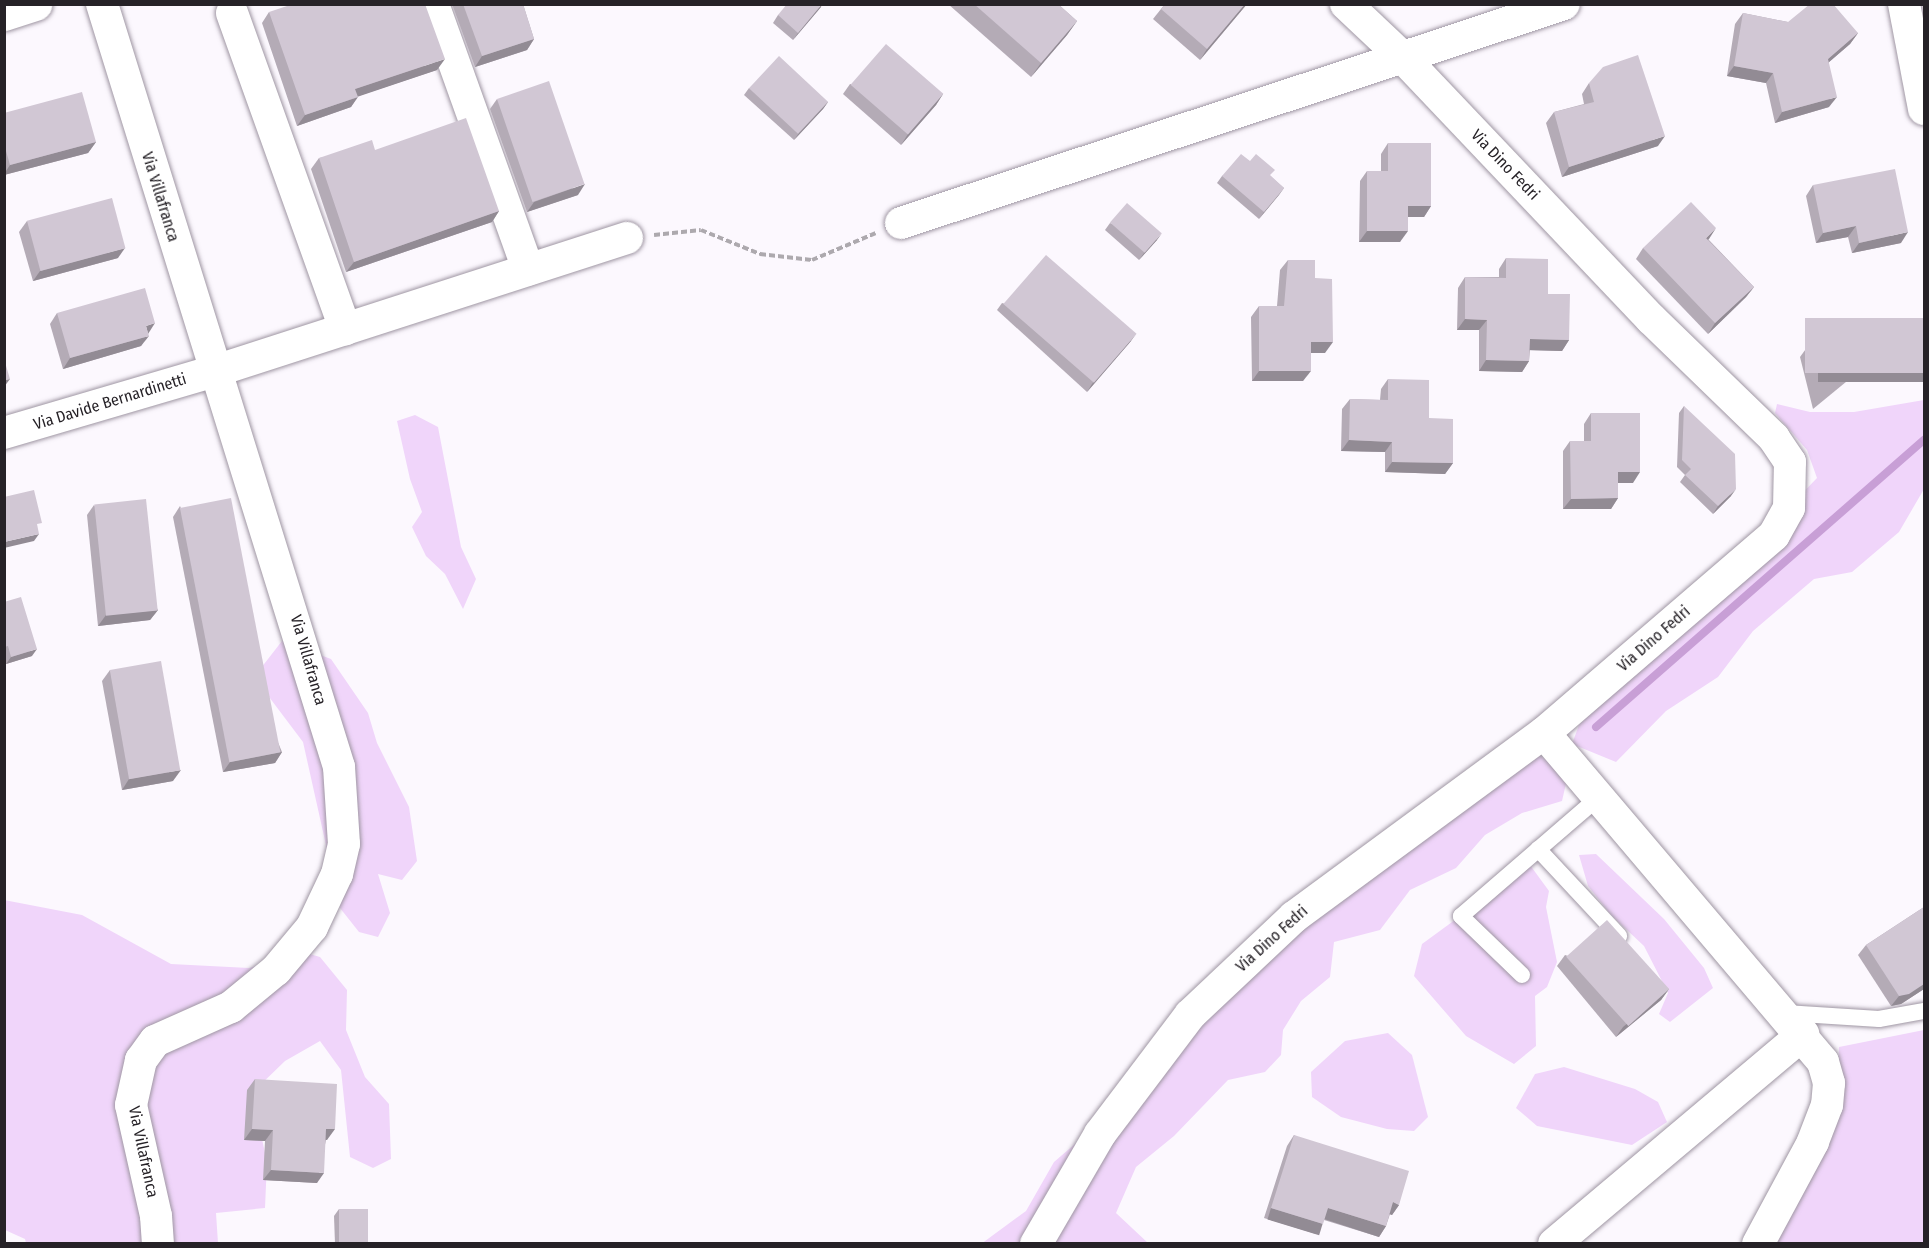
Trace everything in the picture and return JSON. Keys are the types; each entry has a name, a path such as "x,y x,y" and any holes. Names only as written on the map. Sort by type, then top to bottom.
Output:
{"main road":[{"path":"4,14 35,4"}],"street":[{"name":"Via Villafranca","path":"102,4 215,371 295,617 339,767 344,844 337,874 312,927 276,970 231,1007 155,1041 141,1060 130,1106 156,1216 159,1244"},
{"path":"433,4 528,269"},
{"name":"Via Dino Fedri","path":"1036,1244 1100,1134 1190,1015 1294,917 1544,733 1774,535 1789,508 1790,462 1774,438 1651,319 1401,56 1347,4"},
{"path":"901,223 1564,4"},
{"path":"1904,4 1924,109"},
{"path":"232,13 345,329"},
{"name":"Via Davide Bernardinetti","path":"4,433 215,371 627,238"},
{"path":"1544,733 1794,1024 1823,1062 1829,1083 1827,1105 1813,1142 1758,1244"},
{"path":"1554,1244 1794,1024"}],"lane":[{"path":"1522,975 1461,916 1599,797"},
{"path":"1538,849 1621,938"},
{"path":"1794,1024 1879,1019 1924,1011"}],"path":[{"path":"627,238 701,230 760,254 812,260 901,223"}],"shaded area":[{"path":"1924,400 1924,489 1899,532 1852,572 1814,579 1753,631 1718,677 1666,711 1616,762 1572,744 1579,725 1817,478 1807,450 1775,413 1777,404 1810,412 1854,412"},
{"path":"415,415 438,427 461,547 476,579 463,609 445,574 426,556 412,527 422,512 410,479 397,421"},
{"path":"282,641 331,659 368,713 377,743 409,807 417,861 402,880 378,874 390,913 378,937 359,932 340,908 303,742 254,677"},
{"path":"1531,747 1567,779 1562,801 1522,813 1485,835 1456,868 1410,890 1380,930 1334,942 1330,977 1301,1001 1283,1030 1281,1055 1265,1072 1228,1080 1174,1136 1136,1167 1116,1213 1148,1243 981,1244 1026,1211 1054,1162 1126,1100 1195,1028 1218,966"},
{"path":"1596,854 1664,919 1704,968 1713,988 1670,1022 1659,1014 1668,993 1644,946 1611,915 1588,886 1579,855"},
{"path":"1530,865 1549,891 1546,907 1557,962 1547,987 1535,996 1536,1046 1514,1064 1466,1036 1414,976 1422,944"},
{"path":"4,900 82,915 171,964 249,968 303,952 320,957 347,990 346,1030 365,1077 389,1104 391,1159 373,1168 350,1157 341,1070 320,1041 285,1061 252,1093 267,1162 265,1208 216,1213 218,1243 26,1243 25,1239 5,1230"},
{"path":"1924,1030 1924,1243 1774,1244 1837,1085 1839,1047"},
{"path":"1388,1033 1412,1055 1428,1117 1414,1131 1387,1129 1341,1117 1312,1097 1311,1072 1345,1041"},
{"path":"1564,1067 1635,1089 1658,1102 1667,1122 1632,1145 1537,1126 1516,1108 1535,1074"}],"building":[{"path":"293,4 425,4 445,59 355,89 358,97 305,115 269,12"},
{"path":"463,4 523,4 534,39 482,56"},
{"path":"787,4 822,4 798,33 778,15"},
{"path":"974,4 1058,4 1077,21 1041,63"},
{"path":"1165,4 1245,4 1207,49 1161,9"},
{"path":"1810,4 1833,4 1858,33 1828,59 1837,97 1782,112 1773,73 1734,66 1743,13 1788,22"},
{"path":"886,44 943,94 908,135 851,85"},
{"path":"1638,55 1665,136 1569,167 1554,112 1594,102 1589,83 1603,67"},
{"path":"779,56 828,102 798,134 749,88"},
{"path":"549,81 584,184 532,202 497,99"},
{"path":"82,92 96,142 10,165 4,144 4,113"},
{"path":"466,118 499,211 354,262 319,158 372,140 375,150"},
{"path":"1388,143 1431,143 1431,206 1408,206 1408,231 1367,231 1367,171 1388,171"},
{"path":"1241,154 1250,161 1256,154 1275,170 1270,175 1284,188 1264,212 1222,176"},
{"path":"1895,169 1908,232 1859,243 1856,226 1823,233 1813,185"},
{"path":"112,198 125,248 40,271 27,221"},
{"path":"1691,202 1716,228 1706,238 1754,287 1715,323 1643,248"},
{"path":"1127,203 1162,233 1145,253 1110,223"},
{"path":"1046,255 1137,334 1094,383 1003,304"},
{"path":"1506,258 1548,259 1548,294 1570,294 1569,340 1530,339 1529,361 1486,360 1487,320 1465,319 1465,277 1506,278"},
{"path":"1288,260 1315,260 1315,278 1332,279 1333,342 1311,342 1311,371 1259,371 1259,306 1284,306"},
{"path":"145,288 155,323 146,326 149,336 70,358 57,313"},
{"path":"1805,318 1924,318 1924,373 1805,373"},
{"path":"4,359 10,379 4,380"},
{"path":"1388,379 1429,380 1429,418 1453,419 1453,463 1392,462 1392,442 1349,440 1350,399 1388,400"},
{"path":"1684,406 1735,454 1736,489 1718,506 1685,475 1691,469 1682,460"},
{"path":"1591,413 1640,413 1640,472 1618,472 1618,498 1571,499 1570,441 1591,441"},
{"path":"34,490 42,523 37,524 39,534 4,542 4,497"},
{"path":"231,498 280,752 229,762 180,508"},
{"path":"146,499 158,610 106,616 94,504"},
{"path":"21,597 37,649 11,657 8,646 4,647 4,602"},
{"path":"161,661 180,770 129,779 110,670"},
{"path":"1924,907 1924,984 1909,994 1899,996 1866,945"},
{"path":"1607,920 1669,989 1628,1026 1566,957"},
{"path":"255,1079 337,1084 335,1129 326,1129 324,1173 271,1170 273,1130 252,1129"},
{"path":"1294,1135 1409,1171 1399,1205 1393,1202 1386,1226 1328,1208 1323,1224 1271,1208"},
{"path":"339,1209 368,1209 368,1244 339,1244"}],"waterway":[{"path":"1596,727 1924,440"}]}
